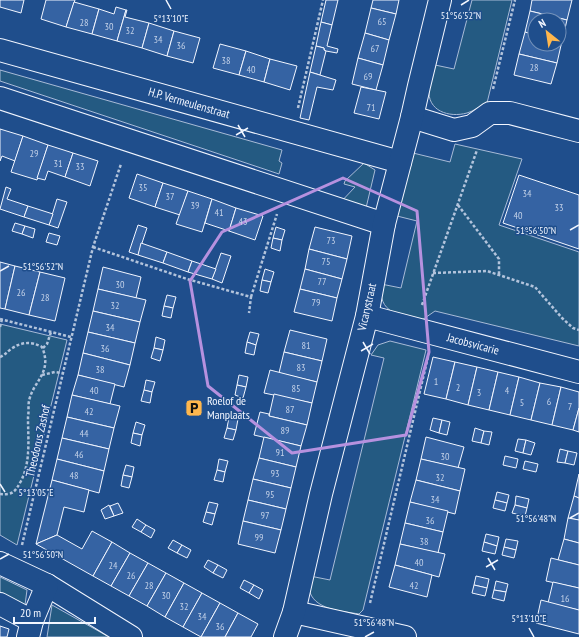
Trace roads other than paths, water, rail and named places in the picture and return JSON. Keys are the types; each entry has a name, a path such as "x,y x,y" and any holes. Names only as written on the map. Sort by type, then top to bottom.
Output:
{"street":[{"name":"Vicarystraat","path":"285,637 294,612 323,487 367,316 384,224 412,117 418,86 440,0"},
{"name":"H.P. Vermeulenstraat","path":"0,50 400,162"},
{"path":"0,98 384,224"},
{"path":"412,117 454,130 472,126 490,113 510,113 579,132"},
{"name":"Jacobsvicarie","path":"367,316 579,372"},
{"path":"6,567 47,586 131,637"},
{"path":"0,604 30,629 47,586"},
{"path":"294,612 405,637"}],"place":[{"name":"Roelof de Manplaats","path":"194,408"}]}
